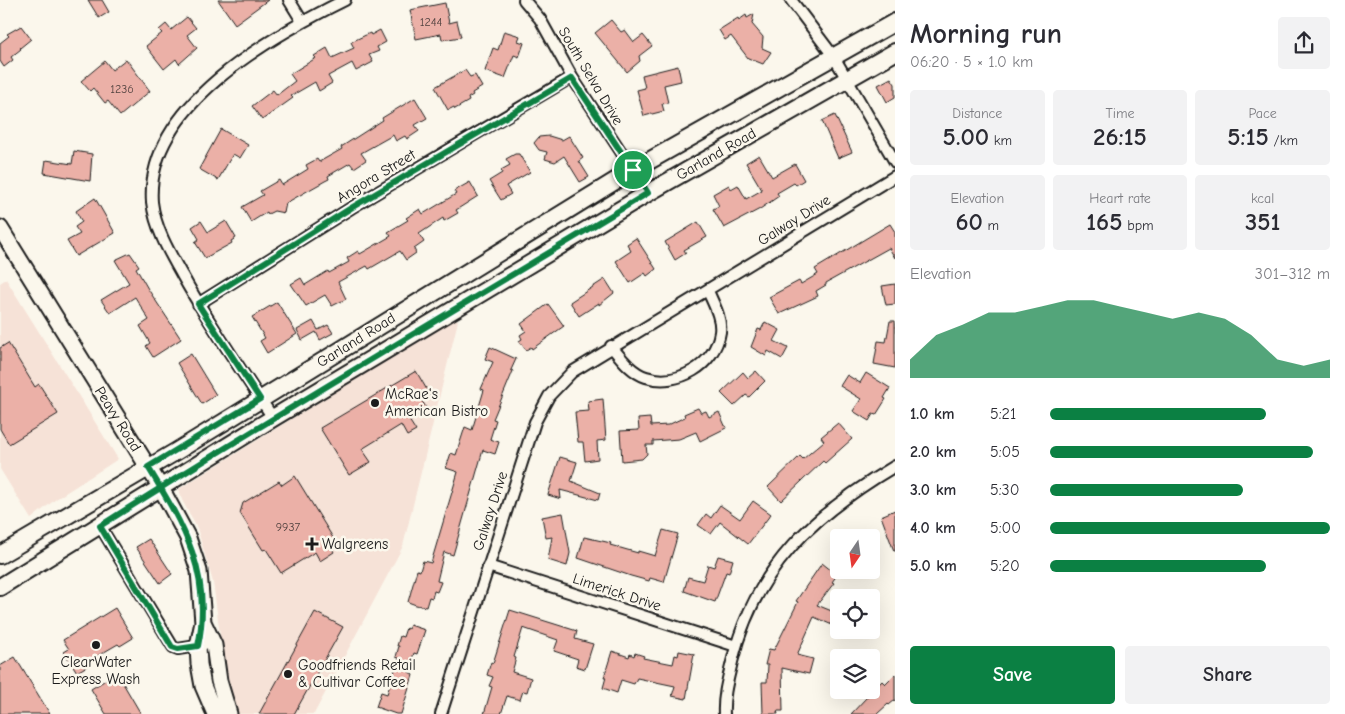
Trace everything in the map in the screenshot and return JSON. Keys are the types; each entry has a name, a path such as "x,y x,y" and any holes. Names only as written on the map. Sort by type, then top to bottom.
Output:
{"main road":[{"name":"Garland Road","path":"0,555 260,399 633,170 895,22"},
{"name":"Garland Road","path":"0,587 273,418 648,193 895,52"}],"street":[{"path":"289,0 302,21"},
{"path":"273,418 198,304 165,244 152,201 154,171 167,137 188,106 243,60 302,21 345,0"},
{"name":"South Selva Drive","path":"524,0 540,18 572,78 648,193"},
{"path":"791,0 834,57 895,162"},
{"name":"Angora Street","path":"198,304 351,208 572,78"},
{"name":"Galway Drive","path":"441,714 535,422 549,396 572,372 611,346 708,291 895,176"},
{"name":"Peavy Road","path":"0,228 161,488 193,550 199,571 203,622 198,646 203,686 215,714"},
{"path":"611,346 629,366 645,376 664,379 684,376 704,363 715,348 720,331 716,309 708,291"},
{"path":"724,714 723,700 736,646 752,604 778,561 807,529 842,500 856,489 895,466"},
{"path":"100,526 172,647 178,649 214,645"},
{"name":"Limerick Drive","path":"488,566 736,646"},
{"name":"Peavy Road","path":"203,622 214,645 219,681 229,714"}],"shaded area":[{"path":"6,279 118,459 56,499 31,519 0,469 0,283"},
{"path":"452,319 458,320 457,325 403,546 314,714 236,714 228,696 213,582 197,528 182,500 179,489"}],"building":[{"path":"88,0 102,0 109,12 99,18"},
{"path":"218,0 268,0 235,24"},
{"path":"445,3 449,23 457,21 461,37 442,40 441,34 416,39 410,10"},
{"path":"754,14 752,24 763,37 762,48 771,52 763,64 748,58 731,36 725,40 719,30 738,18 739,20 746,15 747,18"},
{"path":"187,17 196,28 187,35 197,48 179,64 176,59 164,69 146,46 162,33 159,30 166,24 171,30"},
{"path":"611,20 621,32 625,30 634,42 643,35 652,46 639,56 640,61 627,72 595,33"},
{"path":"21,26 31,39 11,57 13,60 4,67 0,61 0,43 9,36 7,34"},
{"path":"380,30 386,42 377,47 379,51 369,55 373,62 356,71 352,63 328,76 332,83 319,91 315,82 291,96 293,98 262,120 252,106 273,90 277,95 295,81 290,74 316,58 314,56 327,48 332,58 354,48 351,42"},
{"path":"504,31 520,36 518,41 524,43 519,57 514,55 505,78 485,71 493,48 498,50"},
{"path":"126,59 150,91 120,116 108,101 105,103 93,88 90,91 81,81 105,61 112,70"},
{"path":"678,66 681,81 664,85 668,103 662,104 664,111 644,116 637,90 645,88 642,75"},
{"path":"465,70 470,77 475,75 482,87 472,93 473,95 468,98 469,101 455,109 454,107 448,110 435,87"},
{"path":"891,78 895,84 895,97 887,102 878,85"},
{"path":"415,98 427,118 415,125 419,131 407,139 405,136 396,141 393,135 361,153 366,160 354,168 350,163 328,176 329,179 286,203 284,213 274,211 268,214 267,212 251,222 242,207 263,195 260,191 279,180 282,185 308,169 306,165 317,159 319,162 342,149 341,147 383,120 382,118"},
{"path":"835,115 852,152 838,158 822,121"},
{"path":"221,129 248,145 240,158 233,154 218,180 199,169"},
{"path":"549,136 562,140 569,136 583,158 579,161 589,177 580,182 564,156 555,162 545,159 547,152 539,150 534,143 539,137"},
{"path":"74,151 92,154 90,181 44,173 46,160 72,164"},
{"path":"519,154 530,172 506,186 511,194 501,200 489,181 502,173 501,170 510,165 506,159"},
{"path":"759,155 772,177 795,164 804,180 796,185 794,183 777,193 779,196 760,209 724,228 713,209 719,206 713,194 729,185 731,189 738,185 746,199 762,190 746,163"},
{"path":"470,182 478,196 456,210 458,213 444,221 443,218 419,234 424,242 414,249 416,253 406,260 400,251 369,269 367,266 338,282 346,299 332,306 325,295 306,306 291,284 301,278 305,285 328,271 329,273 349,262 347,258 358,251 360,254 391,236 388,232 408,220 406,218 420,209 423,214 456,194 454,191"},
{"path":"95,198 115,233 76,256 67,241 80,234 75,227 82,222 76,211"},
{"path":"201,221 208,232 226,221 236,238 231,241 232,243 205,258 195,242 199,239 192,227"},
{"path":"698,222 707,237 684,250 686,253 675,260 665,242"},
{"path":"890,224 895,232 895,258 889,248 826,283 826,285 816,291 818,296 779,314 769,297 799,281 801,284 818,274 815,269"},
{"path":"636,238 656,269 647,276 645,273 630,283 616,261 631,251 627,244"},
{"path":"130,253 139,266 136,268 148,289 181,339 153,357 146,346 150,343 140,326 149,320 135,297 110,313 101,300 129,283 115,260"},
{"path":"605,279 614,293 599,305 599,303 579,316 570,302"},
{"path":"895,284 895,304 886,305 882,286"},
{"path":"277,302 297,334 267,353 260,341 265,338 252,317"},
{"path":"548,304 564,326 532,349 531,347 526,350 519,341 522,339 520,335 526,331 521,324"},
{"path":"313,321 318,330 328,325 333,333 320,340 316,332 302,340 297,330"},
{"path":"890,321 895,321 895,368 874,364 878,341 886,342"},
{"path":"765,322 780,330 774,341 788,348 782,359 768,351 766,356 751,347 758,329 761,330"},
{"path":"8,343 35,387 39,384 58,414 9,444 0,429 0,348"},
{"path":"490,347 516,359 493,419 496,420 490,439 499,442 495,454 483,450 453,555 444,552 437,581 441,582 437,592 434,591 432,598 429,597 426,607 416,605 408,602 417,570 420,571 423,561 431,563 458,472 446,468 451,453 456,455 465,427 472,430 484,390 481,389 493,362 485,359"},
{"path":"191,354 216,395 202,404 177,363"},
{"path":"416,371 430,395 422,401 427,409 409,420 416,431 407,436 401,425 362,449 371,462 349,475 320,428"},
{"path":"756,371 765,381 749,397 746,395 734,406 721,393 743,372 748,378"},
{"path":"866,373 890,388 884,398 886,399 876,415 873,414 869,421 853,411 861,399 840,386 847,375 860,383"},
{"path":"603,399 606,440 597,441 598,459 585,461 583,442 578,442 575,412 589,411 588,401"},
{"path":"698,408 701,413 706,411 709,417 719,412 726,428 700,441 696,432 679,439 653,441 653,445 646,445 647,454 642,459 622,461 620,431 639,430 638,419 650,418 651,426 668,425 685,417 684,414"},
{"path":"838,423 852,439 825,463 823,461 781,501 768,487 800,456 803,459 824,441 821,437"},
{"path":"560,457 577,462 571,481 600,493 598,500 560,490 561,499 548,495"},
{"name":"Walgreens","path":"295,476 335,541 329,544 334,552 320,561 315,552 281,573 266,549 263,550 240,513 243,503 279,481 282,485"},
{"path":"753,501 771,514 748,544 720,522 711,534 698,525 706,514 711,518 720,505 740,519"},
{"path":"895,510 895,551 894,551 881,516"},
{"path":"563,513 570,553 567,566 548,560 552,537 546,538 542,517"},
{"path":"663,530 678,534 664,582 650,578 649,581 631,576 578,558 584,537 655,556"},
{"path":"149,539 172,574 160,583 136,547"},
{"path":"718,556 733,560 729,573 726,572 715,602 684,591 688,577 703,581 708,565 714,567"},
{"path":"822,563 830,569 830,579 834,579 832,582 834,583 817,605 830,610 830,624 814,617 797,655 813,659 809,674 782,668 783,711 777,711 778,714 763,714 762,682 767,682 768,665 765,665 769,649 774,650 798,602 796,601"},
{"name":"ClearWater Express Wash","path":"115,608 133,638 120,646 118,644 87,662 89,665 77,672 64,652 69,649 63,640"},
{"path":"510,610 577,631 575,639 593,644 585,669 576,666 578,659 554,651 558,640 523,628 514,657 516,658 512,672 531,678 527,692 523,691 520,700 507,696 501,714 484,714 492,687 489,686 493,677 487,675 491,662 493,663"},
{"path":"315,612 343,627 294,714 259,714"},
{"path":"410,625 425,630 417,654 414,653 408,671 413,675 401,714 396,714 376,707 381,692 387,694 399,658 396,657 400,636 403,637 406,628 408,629"},
{"path":"612,651 629,657 630,654 634,656 635,653 644,656 643,658 673,664 675,655 678,656 679,651 694,654 686,699 672,696 675,686 637,678 634,684 621,680 617,693 603,688 606,677 604,677"},
{"path":"15,657 50,714 0,714 0,666"},
{"path":"117,673 141,714 106,714 91,689"},
{"path":"895,674 895,700 877,714 851,714 865,699 880,699 880,683 882,681 885,684"}],"place":[{"name":"McRae's American Bistro","path":"375,403"},
{"name":"Walgreens","path":"312,544"},
{"name":"ClearWater Express Wash","path":"96,645"},
{"name":"Goodfriends Retail & Cultivar Coffee","path":"288,674"}],"route":[{"path":"633,170 572,78 351,208 198,304 260,399 148,467 161,488 178,518 188,538 199,571 203,622 198,646 178,649 172,647 100,526 136,503 161,488 273,418 648,193 633,170"}]}
